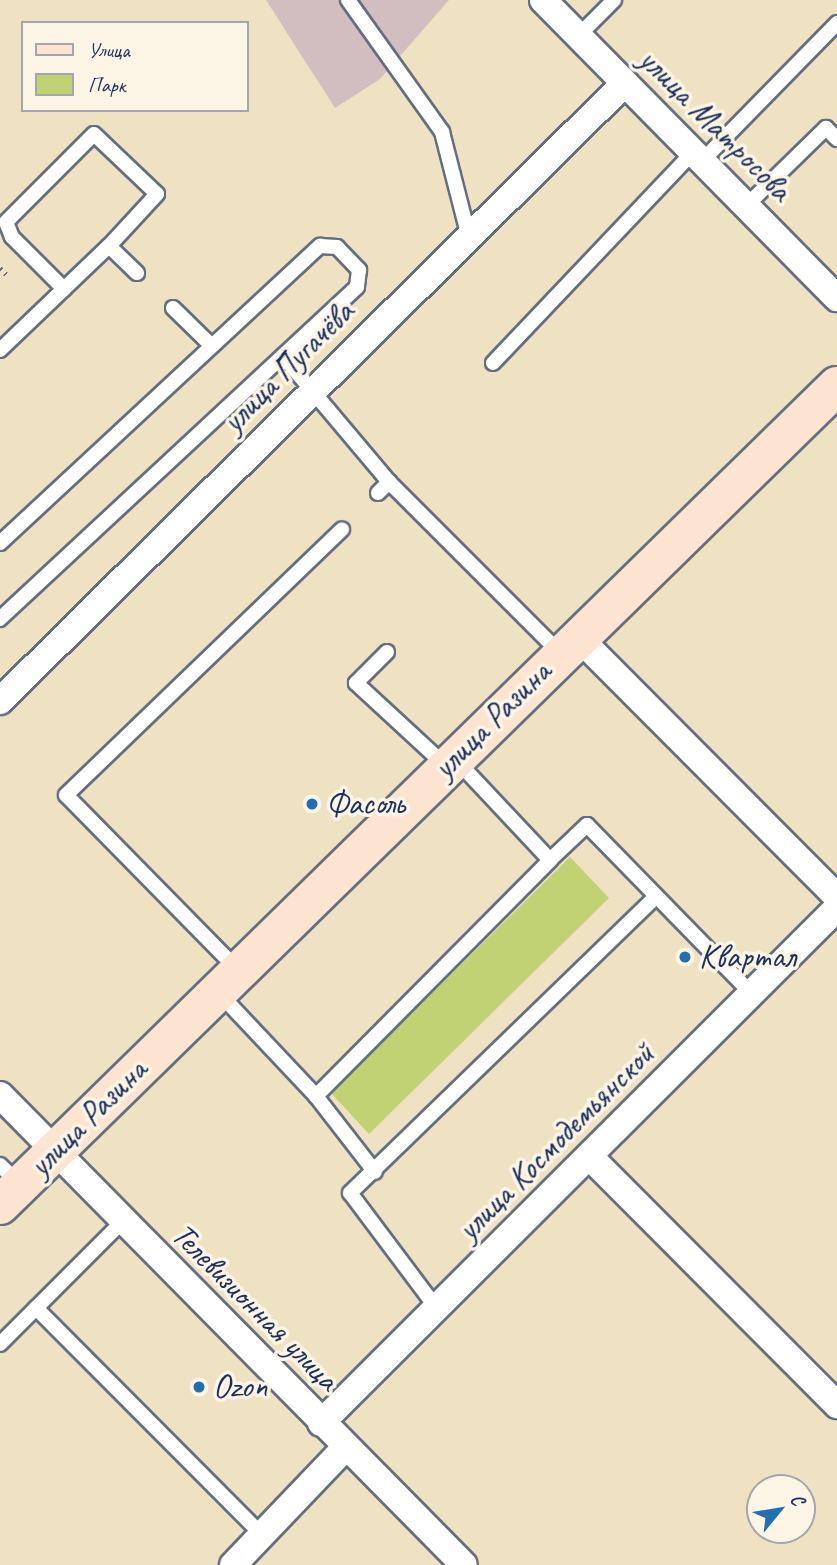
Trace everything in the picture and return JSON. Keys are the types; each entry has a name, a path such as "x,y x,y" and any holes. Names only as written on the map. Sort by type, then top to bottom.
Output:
{"street":[{"name":"улица Матросова","path":"543,0 837,298"},
{"name":"улица Пугачёва","path":"0,701 625,83"},
{"name":"улица Разина","path":"7,1185 54,1150 568,645 837,386"},
{"path":"568,645 837,897"},
{"name":"улица Космодемьянской","path":"321,1423 439,1310 837,908"},
{"name":"Телевизионная улица","path":"0,1095 121,1222 464,1565"},
{"path":"591,1158 837,1405"},
{"path":"233,1565 345,1448"}],"lane":[{"path":"348,0 442,132 469,237"},
{"path":"578,36 614,0"},
{"path":"493,363 698,157 837,23"},
{"path":"746,206 826,128 837,139"},
{"path":"0,350 110,246 157,194 106,139 94,134 6,222 12,237 64,289"},
{"path":"0,543 328,242 361,279 283,356 0,619"},
{"path":"110,246 137,273"},
{"path":"173,308 212,346"},
{"path":"283,356 316,388 383,487 568,645"},
{"path":"342,528 66,795 228,981 375,1172"},
{"path":"387,652 356,683 450,762 550,860"},
{"path":"316,1096 587,825 751,993"},
{"path":"439,1310 350,1193 375,1172 655,897"},
{"path":"0,1344 121,1222"},
{"path":"36,1308 262,1535"}],"path":[{"path":"0,268 9,277 0,277"}],"shaded area":[{"path":"266,0 449,0 380,79 335,108"}],"green space":[{"path":"570,857 609,898 369,1134 331,1093"}],"place":[{"name":"Фасоль","path":"312,804"},
{"name":"Квартал","path":"685,957"},
{"name":"Ozon","path":"199,1387"}]}
